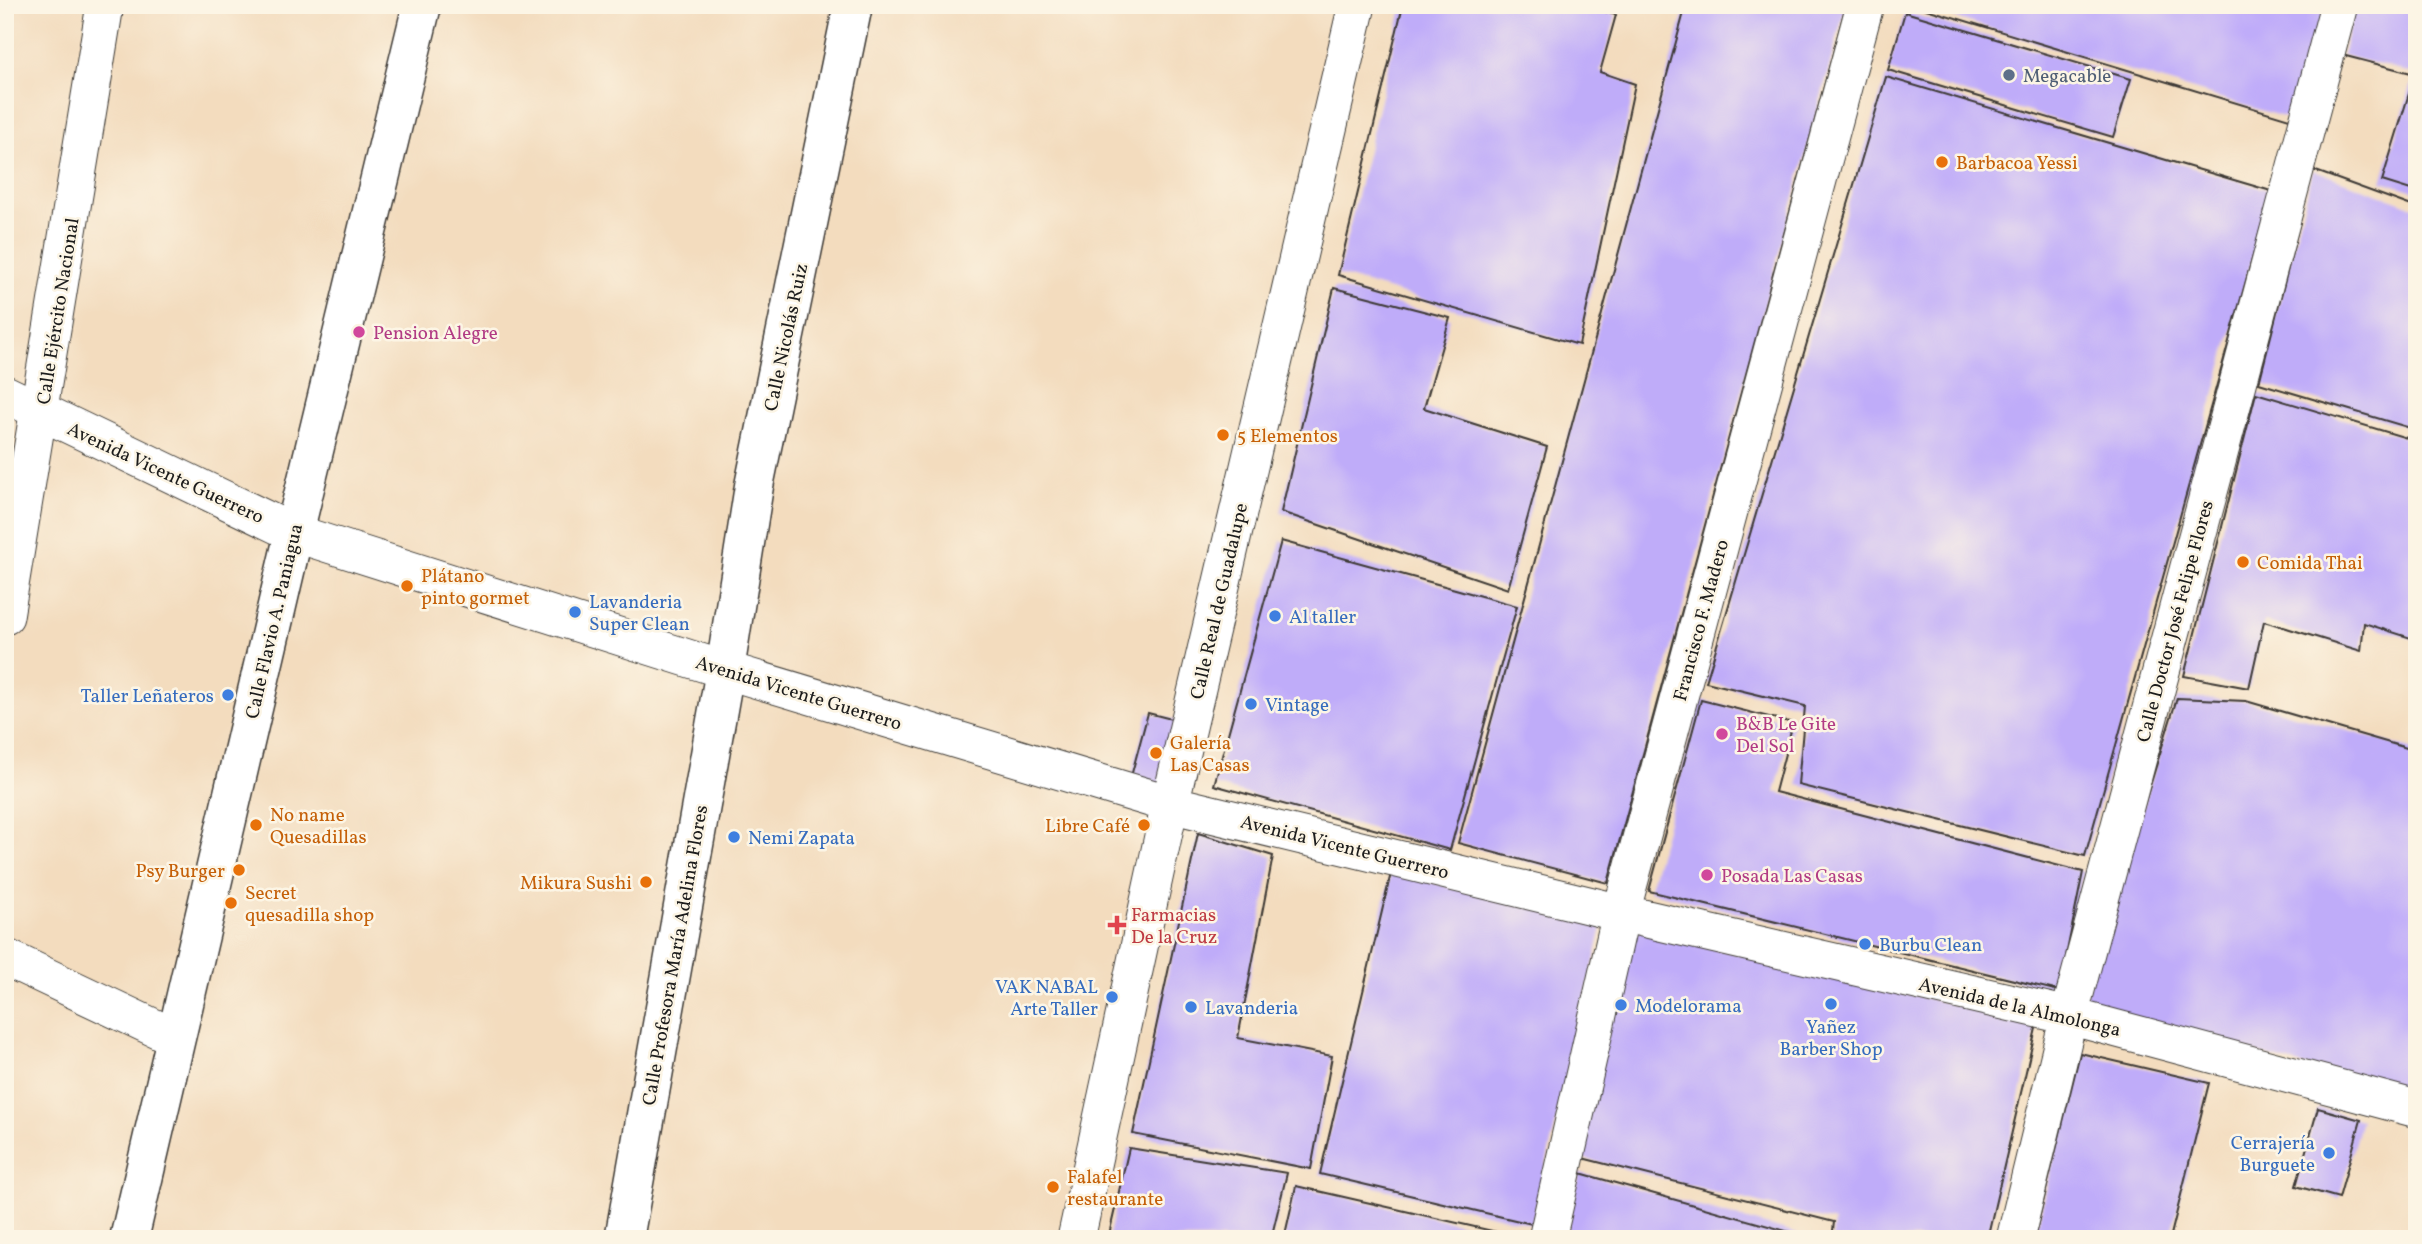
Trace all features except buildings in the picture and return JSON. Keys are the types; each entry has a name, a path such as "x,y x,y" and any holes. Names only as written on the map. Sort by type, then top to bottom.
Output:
{"street":[{"name":"Calle Ejército Nacional","path":"5,616 105,5"},
{"name":"Calle Flavio A. Paniagua","path":"130,1239 294,533 422,5"},
{"name":"Calle Nicolás Ruiz","path":"725,670 754,486 853,5"},
{"name":"Calle Real de Guadalupe","path":"1076,1239 1170,804 1357,5"},
{"name":"Francisco F. Madero","path":"1547,1239 1620,913 1865,5"},
{"name":"Calle Doctor José Felipe Flores","path":"2015,1239 2069,1016 2339,5"},
{"name":"Avenida Vicente Guerrero","path":"5,394 294,533 725,670 1170,804 1620,913"},
{"name":"Calle Profesora María Adelina Flores","path":"624,1239 725,670"},
{"name":"Avenida de la Almolonga","path":"1620,913 2069,1016 2417,1110"},
{"path":"5,957 176,1038"}],"place":[{"name":"Megacable","path":"2009,75"},
{"name":"Barbacoa Yessi","path":"1942,162"},
{"name":"Pension Alegre","path":"359,332"},
{"name":"5 Elementos","path":"1223,435"},
{"name":"Comida Thai","path":"2243,562"},
{"name":"Plátano pinto gormet","path":"407,586"},
{"name":"Lavanderia Super Clean","path":"575,612"},
{"name":"Al taller","path":"1275,616"},
{"name":"Taller Leñateros","path":"228,695"},
{"name":"Vintage","path":"1251,704"},
{"name":"B&B Le Gite Del Sol","path":"1722,734"},
{"name":"Galería Las Casas","path":"1156,753"},
{"name":"No name Quesadillas","path":"256,825"},
{"name":"Libre Café","path":"1144,825"},
{"name":"Nemi Zapata","path":"734,837"},
{"name":"Psy Burger","path":"239,870"},
{"name":"Posada Las Casas","path":"1707,875"},
{"name":"Mikura Sushi","path":"646,882"},
{"name":"Secret quesadilla shop","path":"231,903"},
{"name":"Farmacias De la Cruz","path":"1117,925"},
{"name":"Burbu Clean","path":"1865,944"},
{"name":"VAK NABAL Arte Taller","path":"1112,997"},
{"name":"Yañez Barber Shop","path":"1831,1004"},
{"name":"Modelorama","path":"1621,1005"},
{"name":"Lavanderia","path":"1191,1007"},
{"name":"Cerrajería Burguete","path":"2329,1153"},
{"name":"Falafel restaurante","path":"1053,1187"}]}
